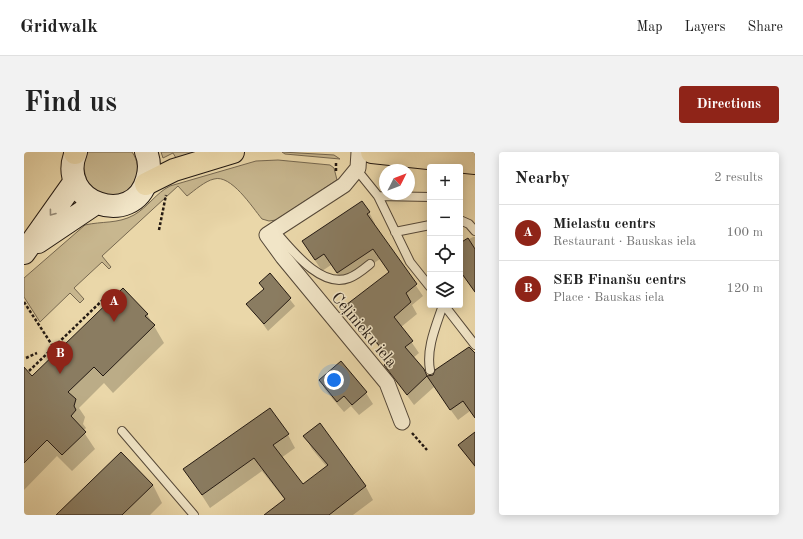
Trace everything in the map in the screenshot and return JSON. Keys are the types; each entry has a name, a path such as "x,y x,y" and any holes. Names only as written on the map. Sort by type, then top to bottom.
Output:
{"highway":[{"path":"146,184 174,170 233,152"},
{"path":"372,152 475,163"}],"main road":[{"path":"75,152 72,172 74,181 80,190 87,198 96,203 113,206 129,202 142,191 146,184 149,171 146,152"},
{"path":"26,250 74,181"},
{"path":"26,250 96,203"}],"street":[{"path":"271,233 336,190 357,170 359,165 359,152"},
{"name":"Ceļinieku iela","path":"271,233 387,383 402,422"}],"lane":[{"path":"357,170 378,196 410,262 427,283"},
{"path":"378,196 427,197"},
{"path":"463,221 469,224 475,230"},
{"path":"395,232 427,226"},
{"path":"271,233 308,266 324,276 335,279 349,278 370,264"},
{"path":"430,370 428,362 430,344 442,308"},
{"path":"445,308 475,345"},
{"path":"122,431 194,515"}],"path":[{"path":"159,230 167,192"},
{"path":"29,371 112,291"},
{"path":"24,302 54,348"},
{"path":"26,358 37,353"},
{"path":"402,422 427,450"}],"shaded area":[{"path":"86,152 132,152 136,158 137,172 132,185 121,195 114,197 105,195 88,187 82,160"},
{"path":"161,152 202,152 176,158 173,153 163,158"},
{"path":"282,152 334,155 340,159 285,154"},
{"path":"278,160 330,165 334,168 337,180 276,220 269,221 262,219 241,193 227,181 214,179 200,186 187,196 178,186 102,256 111,267 109,269 102,262 74,288 84,299 80,303 70,293 40,322 24,297 24,278 85,225 128,218 139,212 160,192 170,186 256,161"}],"building":[{"path":"362,201 370,212 367,214 417,284 406,293 411,302 394,317 413,341 405,347 424,369 427,376 407,395 384,365 390,359 346,305 389,272 373,249 337,273 324,254 315,260 302,241"},
{"path":"468,238 475,249 475,292 463,275 463,241"},
{"path":"270,273 291,298 264,324 246,304 264,289 259,283"},
{"path":"123,288 148,314 145,316 155,325 103,376 94,367 68,392 76,399 74,406 76,410 71,416 86,432 62,455 47,440 24,463 24,367 32,376"},
{"path":"469,347 475,353 475,418 463,401 450,410 427,376 433,375 435,370"},
{"path":"341,361 367,392 352,405 344,396 337,402 319,380"},
{"path":"270,408 289,434 273,445 303,484 328,465 303,436 320,423 366,486 329,515 264,515 285,499 254,458 202,495 183,469"},
{"path":"475,432 475,466 458,445"},
{"path":"121,452 153,485 122,515 56,515"}],"place":[{"name":"Mielastu centrs","path":"114,322"},
{"name":"SEB Finanšu centrs","path":"60,374"}]}
